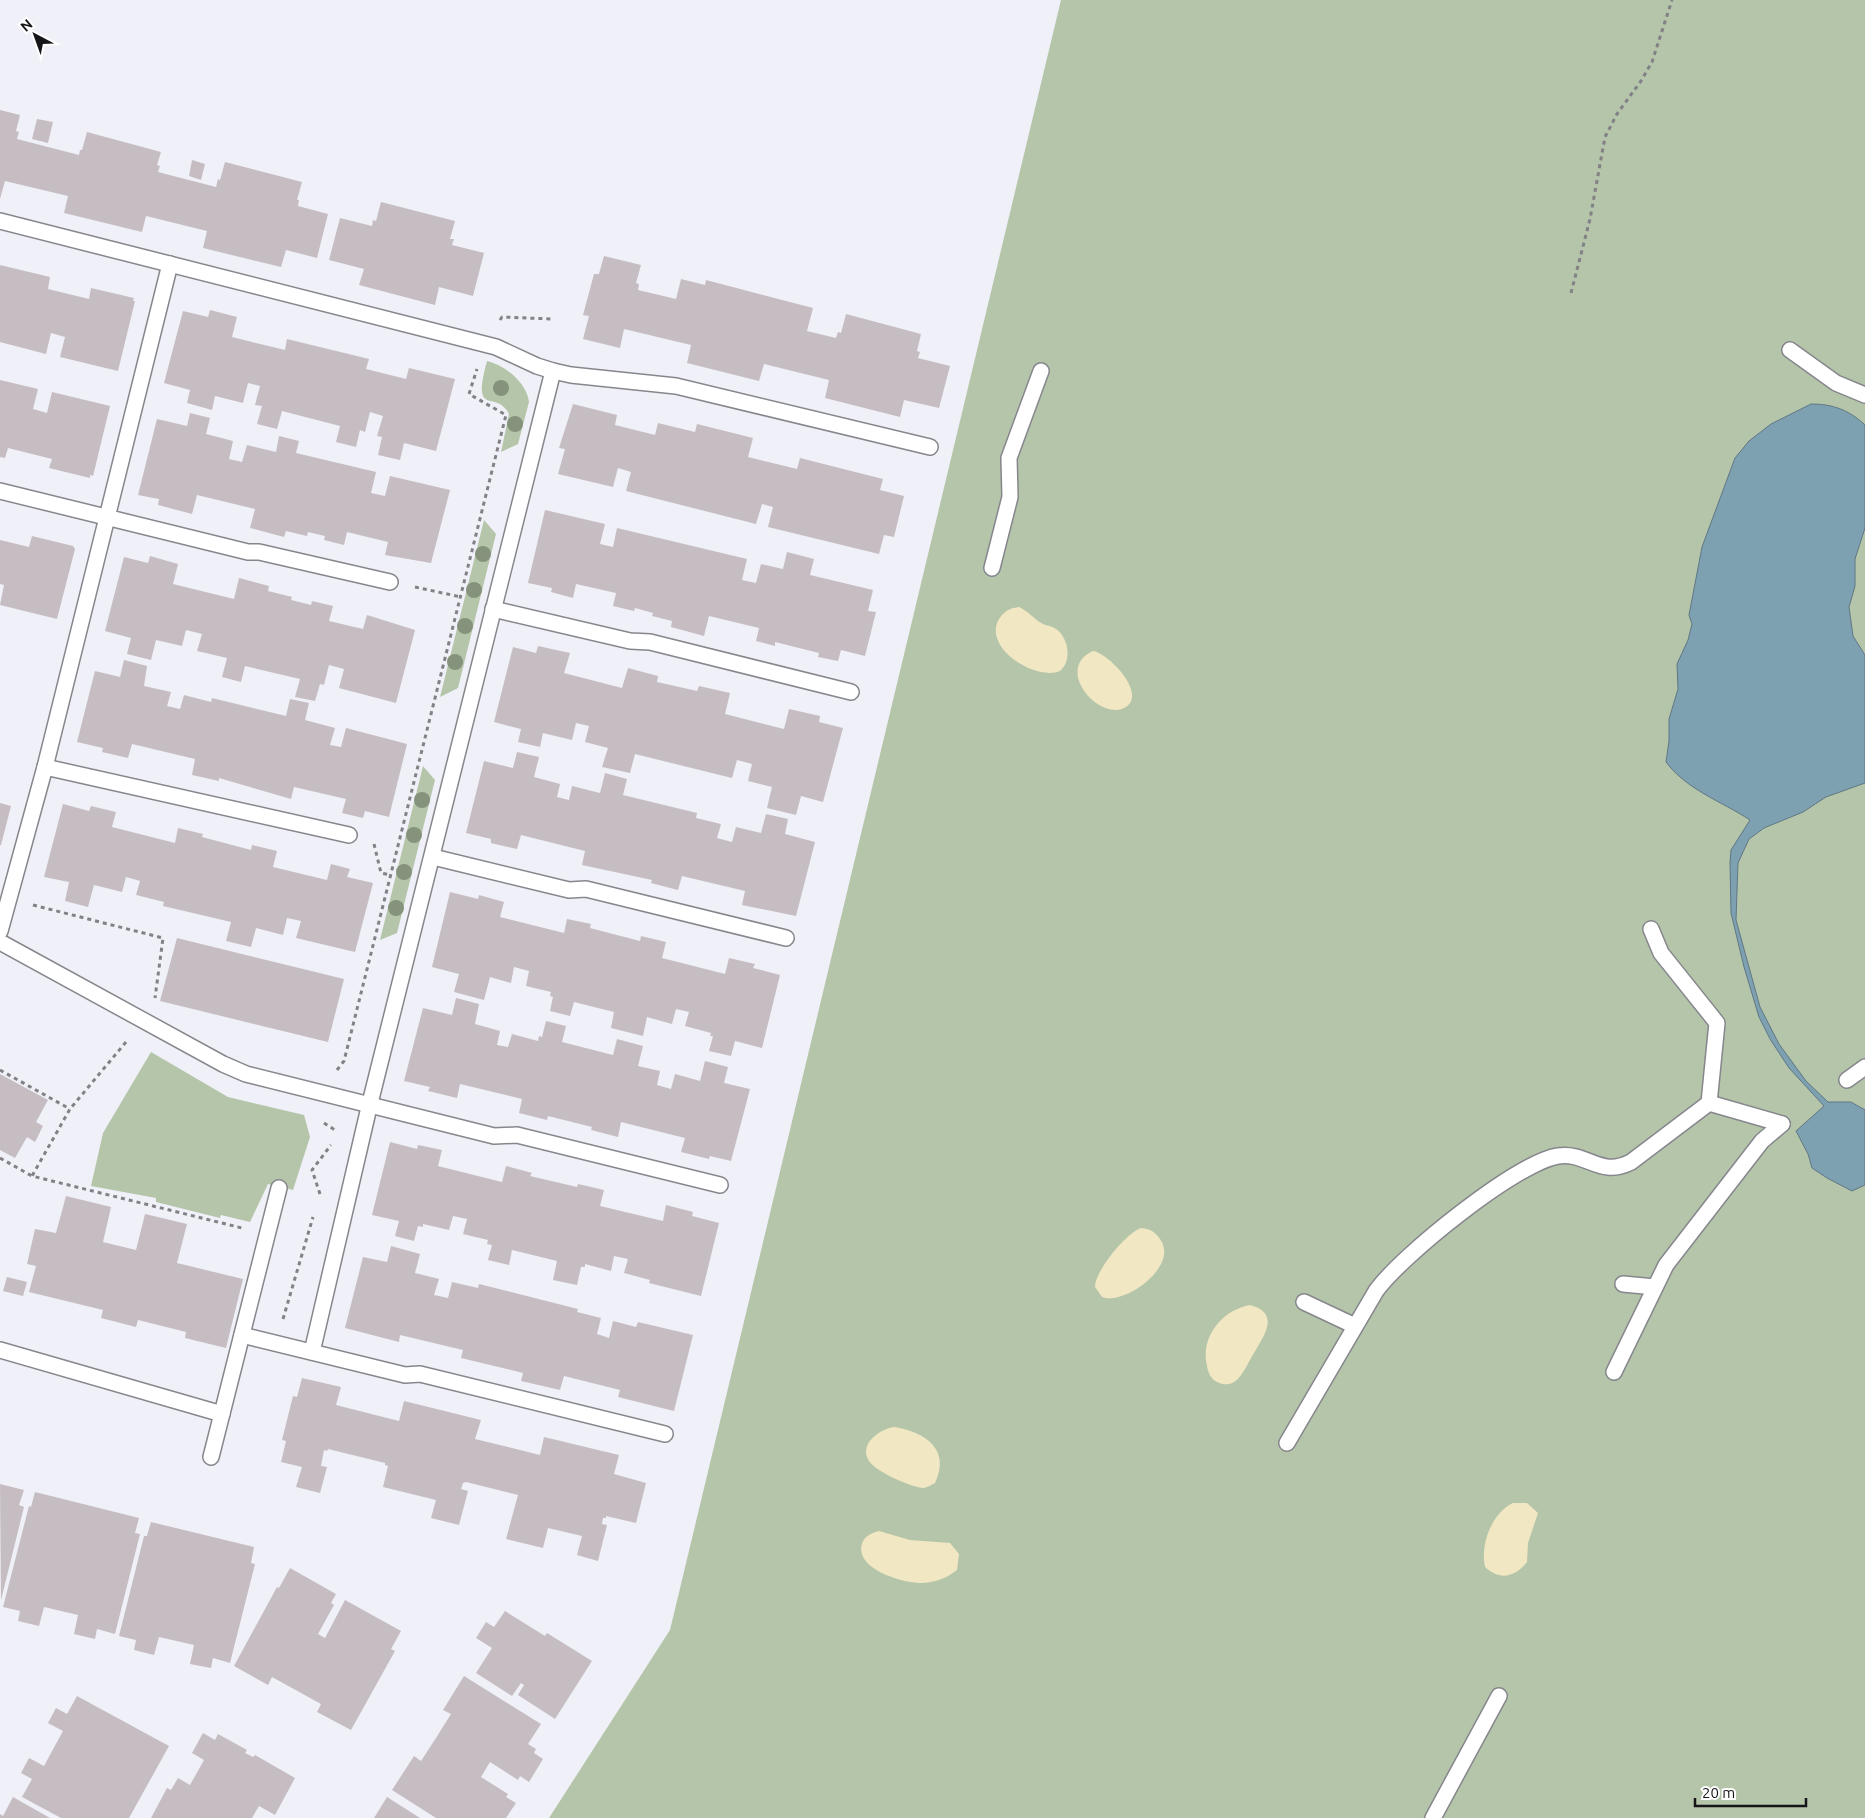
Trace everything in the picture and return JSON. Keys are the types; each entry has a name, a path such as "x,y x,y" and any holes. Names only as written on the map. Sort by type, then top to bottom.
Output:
{"lane":[{"path":"0,221 502,348 532,364 553,371 571,375 676,386 930,447"},
{"path":"0,932 45,767 170,264"},
{"path":"1790,350 1836,384 1865,395"},
{"path":"312,1352 370,1103 553,371"},
{"path":"992,568 1010,497 1009,458 1041,371"},
{"path":"0,491 248,552 258,552 390,582"},
{"path":"493,609 630,641 650,642 851,692"},
{"path":"45,767 349,835"},
{"path":"433,857 569,890 586,889 786,938"},
{"path":"1287,1443 1355,1326 1387,1276 1420,1246 1509,1178 1538,1162 1558,1156 1580,1158 1608,1169 1620,1168 1631,1162 1709,1103 1718,1023 1661,953 1651,929"},
{"path":"0,942 229,1067 246,1074 370,1103 494,1136 517,1135 720,1184"},
{"path":"1847,1080 1865,1067"},
{"path":"1614,1372 1666,1265 1762,1141 1782,1124 1709,1103"},
{"path":"211,1457 279,1188"},
{"path":"1623,1284 1655,1287"},
{"path":"1304,1302 1355,1326"},
{"path":"242,1335 405,1375 420,1374 665,1434"},
{"path":"0,1350 222,1414"},
{"path":"1433,1818 1499,1696"}],"path":[{"path":"1571,293 1590,219 1605,138 1617,114 1641,82 1652,62 1672,0"},
{"path":"340,1133 321,1122 324,1092 344,1061 506,415 469,394 487,345 502,317 552,319"},
{"path":"390,582 461,597"},
{"path":"349,835 374,843 381,873 391,875"},
{"path":"10,900 163,938 155,999"},
{"path":"32,1176 70,1109 127,1041"},
{"path":"0,1070 70,1109"},
{"path":"317,1204 320,1194 312,1170 335,1141"},
{"path":"0,1158 32,1176 267,1234"},
{"path":"276,1343 314,1213"}],"green space":[{"path":"1061,0 1865,0 1865,1818 549,1818 670,1630"},
{"path":"487,361 501,366 514,376 524,388 529,402 518,444 501,452 509,414 504,407 484,397 482,391 483,379"},
{"path":"484,520 496,534 458,688 440,697"},
{"path":"423,766 435,780 397,933 380,940"},
{"path":"151,1052 228,1097 304,1115 310,1137 293,1190 268,1184 250,1222 221,1215 220,1218 156,1202 156,1198 91,1186 103,1133"}],"sand":[{"path":"1019,607 1040,623 1056,629 1064,638 1067,656 1064,667 1060,671 1049,673 1036,671 1012,658 1002,648 997,637 996,626 1006,611"},
{"path":"1093,651 1100,653 1116,666 1129,684 1132,693 1131,701 1126,707 1115,710 1104,708 1085,692 1079,681 1078,670 1082,659"},
{"path":"1141,1228 1156,1234 1164,1250 1162,1261 1156,1272 1135,1290 1123,1296 1102,1297 1095,1287 1100,1272 1112,1253 1127,1237"},
{"path":"1250,1305 1265,1313 1268,1319 1262,1339 1244,1371 1236,1381 1230,1384 1217,1382 1210,1376 1207,1366 1206,1355 1210,1335 1215,1326 1230,1313"},
{"path":"894,1427 916,1433 932,1444 940,1461 935,1483 924,1488 911,1485 886,1474 869,1461 866,1455 868,1443 877,1434"},
{"path":"1513,1503 1527,1503 1538,1513 1528,1543 1527,1562 1512,1574 1502,1576 1485,1567 1484,1549 1489,1530 1499,1514"},
{"path":"879,1531 910,1540 950,1543 959,1554 957,1570 940,1580 921,1583 902,1580 880,1572 864,1559 861,1551 863,1541 870,1534"}],"water":[{"path":"1811,404 1826,405 1840,409 1853,415 1865,425 1865,528 1855,559 1855,586 1849,607 1853,636 1865,655 1865,783 1826,797 1803,812 1764,828 1749,839 1738,863 1736,920 1760,1007 1779,1044 1806,1081 1828,1102 1851,1102 1865,1110 1865,1185 1852,1191 1812,1168 1808,1154 1796,1131 1824,1106 1789,1068 1770,1039 1759,1017 1744,967 1731,913 1730,863 1731,850 1750,820 1694,788 1674,772 1666,762 1669,741 1669,719 1678,689 1677,664 1688,640 1692,624 1689,615 1702,547 1735,458 1749,441 1771,424"}],"building":[{"path":"0,110 20,115 16,131 19,132 17,139 79,155 87,132 161,152 157,165 160,166 158,172 216,187 225,162 302,182 297,200 299,200 298,206 328,214 317,258 286,250 281,267 203,248 207,231 146,216 142,232 64,213 68,196 5,181 0,199"},
{"path":"37,119 53,122 48,143 32,139"},
{"path":"192,160 205,164 201,180 189,176"},
{"path":"381,202 455,221 450,239 454,239 452,245 484,253 473,296 439,287 435,305 359,285 364,269 329,260 340,218 372,226 373,220 376,221"},
{"path":"604,256 641,265 636,283 639,284 638,290 676,299 681,279 705,285 706,280 813,308 807,331 836,338 838,332 841,333 846,314 921,334 917,351 920,352 918,358 950,366 939,408 904,400 900,417 825,398 829,380 764,364 759,381 687,363 691,345 624,329 620,348 583,339 589,316 583,315 594,274 599,274"},
{"path":"0,265 50,277 48,289 89,299 91,288 134,298 133,301 135,301 118,371 60,357 65,337 51,333 46,354 0,342"},
{"path":"210,310 237,317 232,337 285,350 287,339 369,359 366,369 406,379 409,368 455,379 436,451 404,443 400,460 378,455 382,437 377,436 383,416 370,412 365,432 360,430 356,447 336,442 340,426 282,411 277,429 257,424 262,406 255,405 260,386 248,383 243,403 215,396 212,410 187,403 190,390 164,383 183,311 208,317"},
{"path":"0,380 38,389 33,409 47,413 52,392 110,406 93,476 90,475 90,478 49,468 52,459 8,448 5,458 0,457"},
{"path":"573,404 617,415 615,425 655,435 658,423 695,432 697,424 753,438 748,457 797,469 800,458 883,479 880,490 904,496 894,537 884,535 879,554 768,527 773,507 762,504 756,524 626,491 631,472 618,468 613,487 558,474 565,449 559,448"},
{"path":"190,413 210,418 206,434 233,441 229,459 242,462 247,445 276,452 279,436 299,441 296,453 376,472 371,493 385,496 390,476 450,490 431,563 385,555 388,542 347,532 344,545 324,540 325,536 308,532 307,536 286,531 284,537 250,528 255,509 197,495 192,514 158,505 159,499 138,495 157,419 187,426"},
{"path":"545,510 605,524 600,544 613,547 617,528 747,559 742,580 756,583 761,564 783,569 787,552 814,559 810,575 873,590 868,611 876,612 865,656 841,650 838,661 818,657 819,653 775,642 775,646 756,641 759,628 709,616 704,636 671,627 672,621 652,616 653,613 635,608 634,611 613,606 616,593 576,584 573,598 551,592 552,588 528,583"},
{"path":"32,536 73,546 75,549 57,619 0,605 4,585 0,584 0,540 29,547"},
{"path":"150,556 178,564 173,584 234,599 239,578 269,586 268,591 292,597 291,600 311,605 312,601 333,606 329,621 363,629 367,615 415,630 396,703 339,688 344,669 329,665 324,685 320,684 315,701 295,697 300,679 245,666 241,682 222,677 227,658 197,651 202,634 186,630 182,646 156,640 151,660 127,654 131,638 105,631 124,557 148,563"},
{"path":"538,646 570,653 564,673 622,688 628,668 658,676 657,682 697,691 699,686 730,693 725,714 784,729 789,709 820,716 819,722 843,728 823,802 801,796 796,815 767,808 772,787 748,781 752,764 737,760 732,778 635,754 630,773 602,767 608,748 585,742 589,726 576,723 572,740 543,733 540,747 518,742 521,729 494,722 513,647 536,653"},
{"path":"124,660 147,666 144,686 171,692 167,706 180,709 184,695 211,702 212,698 286,716 290,699 309,703 305,720 335,728 330,745 341,747 346,728 407,744 389,817 365,811 363,818 342,813 346,799 294,787 291,799 219,778 219,781 192,775 195,759 132,744 128,758 102,752 103,748 77,742 95,671 120,677"},
{"path":"517,752 539,757 534,777 560,784 557,797 569,800 572,786 600,793 605,773 627,779 623,795 697,813 696,818 721,824 717,838 732,842 736,827 761,833 766,814 788,819 785,834 815,842 796,916 742,905 745,891 682,876 678,890 651,883 652,880 582,865 585,851 521,835 517,849 491,843 491,839 466,833 484,761 513,768"},
{"path":"0,803 11,806 1,845 0,845"},
{"path":"63,804 89,811 91,806 116,812 112,827 175,843 178,828 203,834 202,837 251,850 252,845 277,851 273,867 327,880 331,864 350,869 347,877 373,883 355,952 296,938 301,921 287,918 283,935 256,928 251,947 226,941 231,922 163,906 164,902 136,895 140,881 126,877 122,892 94,885 88,907 65,901 69,882 44,877"},
{"path":"450,892 478,899 479,895 504,902 500,917 564,933 567,919 591,924 590,928 640,941 641,936 666,942 662,958 725,974 729,958 755,964 753,968 780,975 762,1048 735,1041 731,1056 709,1051 713,1036 710,1036 711,1033 685,1026 689,1012 676,1009 672,1024 647,1017 643,1036 611,1028 614,1012 574,1002 570,1016 550,1011 553,997 550,996 551,992 526,986 529,971 514,967 511,983 490,977 484,1000 454,992 459,974 432,967"},
{"path":"177,938 344,979 328,1042 160,1001"},
{"path":"456,998 479,1004 475,1024 500,1031 497,1045 508,1047 512,1034 538,1041 539,1036 542,1037 546,1021 566,1026 562,1042 613,1055 617,1039 643,1046 638,1066 660,1071 657,1085 671,1089 675,1074 700,1081 705,1061 728,1067 724,1083 750,1089 731,1161 710,1156 709,1159 681,1152 685,1138 621,1122 618,1137 591,1130 592,1127 548,1116 547,1120 519,1113 522,1099 460,1084 457,1098 428,1091 430,1087 404,1081 423,1008 452,1015"},
{"path":"0,1074 48,1100 36,1122 43,1126 35,1142 27,1137 15,1158 0,1150"},
{"path":"390,1142 417,1149 418,1145 442,1150 438,1166 502,1182 506,1166 532,1173 530,1176 577,1187 578,1184 604,1190 600,1206 663,1221 666,1205 693,1212 692,1216 719,1223 701,1296 649,1283 650,1280 624,1273 628,1259 614,1256 611,1271 585,1264 585,1267 581,1267 577,1285 553,1280 557,1261 512,1250 509,1265 488,1260 492,1245 487,1244 488,1240 463,1234 467,1219 453,1216 449,1230 423,1224 423,1227 418,1226 414,1241 395,1236 399,1221 372,1215"},
{"path":"66,1196 111,1207 103,1242 136,1250 145,1214 187,1224 177,1263 243,1279 226,1348 185,1338 186,1332 138,1320 136,1327 101,1318 103,1310 29,1292 36,1266 27,1264 35,1229 56,1233"},
{"path":"391,1246 420,1254 415,1273 439,1279 434,1295 448,1298 452,1282 478,1288 479,1284 578,1309 577,1312 601,1318 597,1334 609,1338 613,1321 636,1327 638,1322 693,1335 674,1411 618,1397 620,1390 564,1376 560,1390 521,1381 523,1373 461,1358 463,1350 400,1335 399,1342 345,1328 363,1257 387,1262"},
{"path":"7,1277 27,1282 23,1296 3,1291"},
{"path":"302,1378 341,1387 336,1405 399,1421 404,1401 481,1420 475,1439 540,1455 544,1437 619,1455 614,1474 646,1483 636,1523 606,1516 606,1518 603,1518 602,1524 607,1525 598,1561 577,1555 582,1536 548,1528 543,1548 506,1539 518,1495 466,1482 463,1483 461,1489 468,1491 459,1525 431,1518 436,1500 383,1487 388,1466 385,1463 328,1449 327,1451 324,1450 321,1466 327,1467 320,1493 296,1487 302,1467 281,1462 286,1441 282,1440 293,1396 297,1397"},
{"path":"0,1484 24,1490 19,1505 24,1507 1,1600"},
{"path":"35,1492 139,1518 135,1533 140,1534 115,1634 97,1629 95,1639 74,1634 78,1615 44,1607 39,1626 18,1621 20,1611 3,1607 29,1506 31,1507"},
{"path":"151,1522 254,1547 251,1563 255,1564 230,1663 213,1658 211,1668 190,1664 194,1645 159,1637 154,1655 134,1650 136,1640 119,1636 144,1536 147,1536"},
{"path":"290,1568 336,1594 331,1603 334,1605 318,1634 325,1638 345,1600 401,1631 391,1649 395,1651 351,1730 317,1712 321,1704 272,1677 268,1685 234,1666 277,1587 279,1588"},
{"path":"505,1611 545,1636 547,1633 592,1661 555,1719 518,1695 524,1685 521,1683 512,1696 476,1673 492,1648 476,1638 486,1622 494,1627"},
{"path":"464,1676 541,1724 528,1744 536,1749 534,1753 543,1759 529,1782 520,1776 518,1780 490,1762 481,1777 508,1794 506,1797 516,1803 506,1818 436,1818 392,1790 414,1756 421,1761 436,1738 451,1714 443,1710"},
{"path":"77,1696 169,1746 129,1818 61,1818 22,1797 32,1779 21,1773 29,1758 44,1766 63,1731 48,1723 56,1708 67,1714"},
{"path":"203,1733 215,1740 218,1734 247,1750 245,1753 253,1757 255,1755 295,1778 275,1815 259,1806 252,1818 151,1818 167,1788 171,1790 178,1778 190,1785 204,1760 192,1753"},
{"path":"13,1797 50,1818 0,1818 0,1814 3,1816"},
{"path":"387,1797 420,1818 374,1818"}]}
